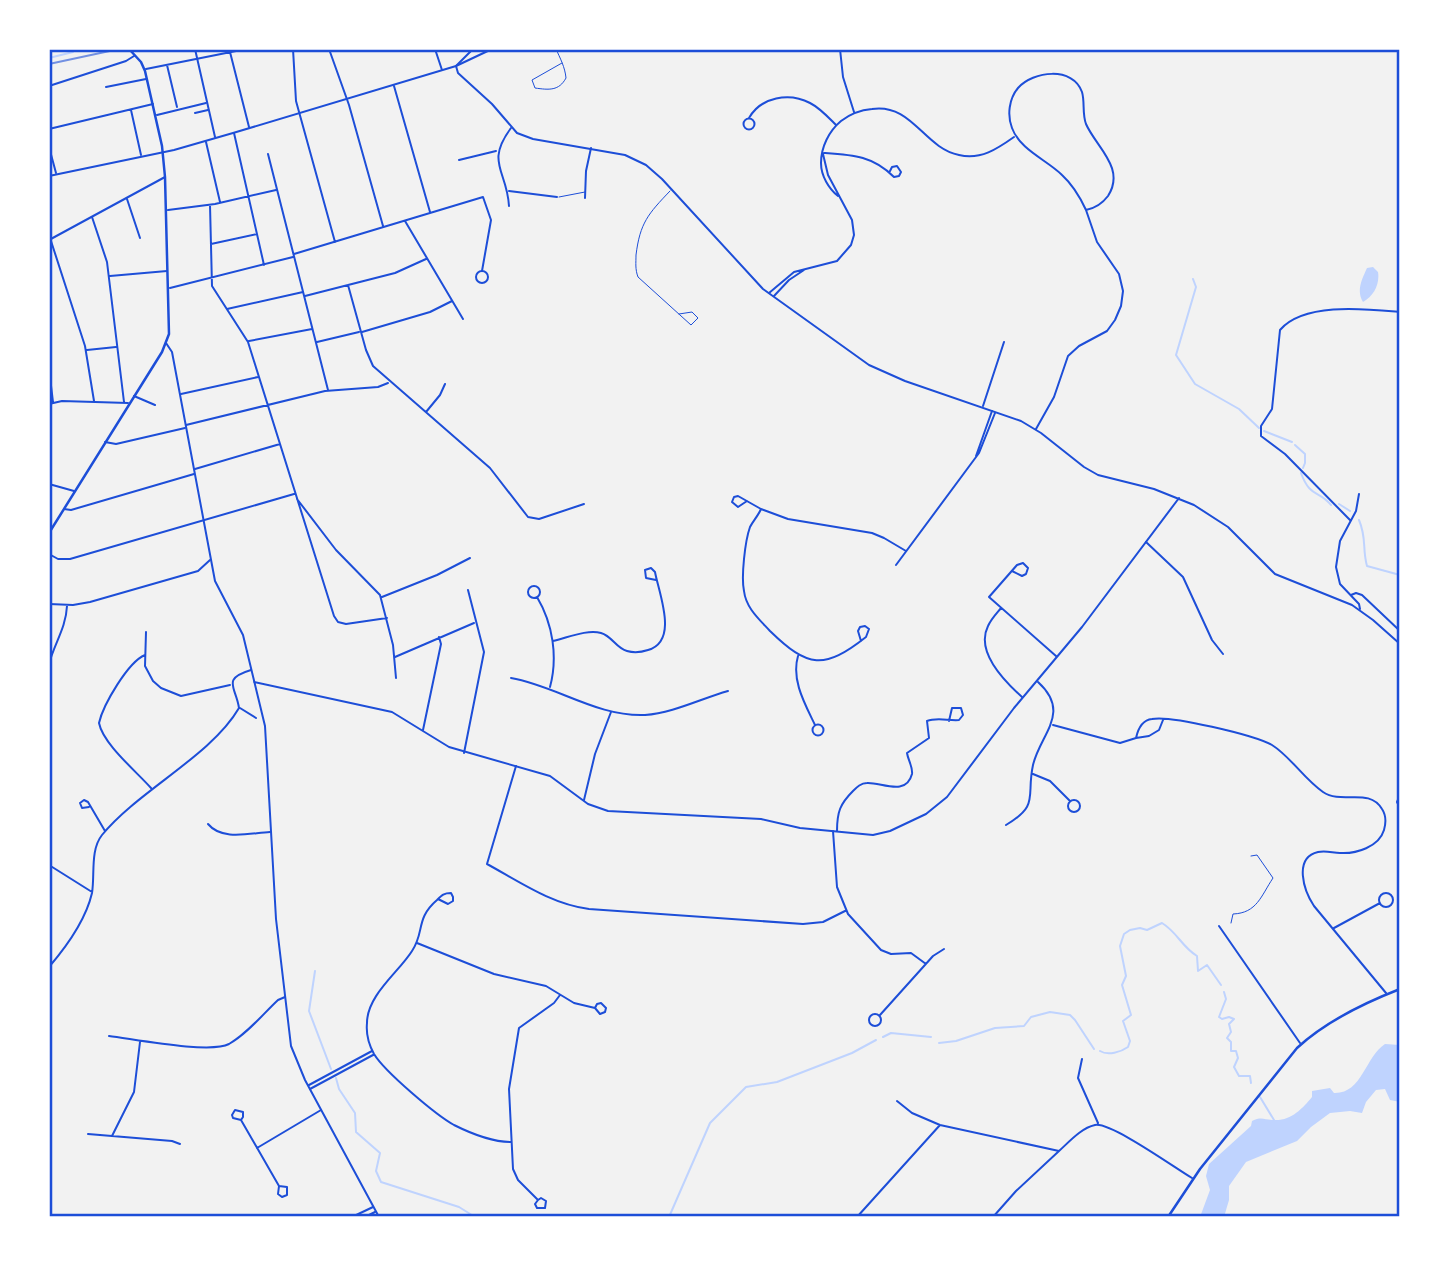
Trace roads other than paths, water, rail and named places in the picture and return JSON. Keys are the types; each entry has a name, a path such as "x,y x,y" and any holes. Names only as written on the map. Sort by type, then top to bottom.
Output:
{"main road":[{"path":"49,533 105,442 126,402 133,396 166,343 169,288 163,152 145,69 132,52"},
{"path":"1168,1217 1192,1179 1301,1044 1352,1012 1400,989"}],"street":[{"path":"195,49 216,138"},
{"path":"145,69 246,49"},
{"path":"293,49 295,93 335,242"},
{"path":"329,49 347,99 384,227"},
{"path":"435,49 442,71"},
{"path":"456,66 473,49"},
{"path":"49,176 206,141 442,71 492,49"},
{"path":"556,49 562,63 566,78 558,88 552,90 535,88 532,80 562,63"},
{"path":"840,49 844,84 855,113"},
{"path":"49,86 126,61 132,52"},
{"path":"230,52 249,128"},
{"path":"166,64 178,110"},
{"path":"456,66 460,76 492,104 511,128 528,138 625,155 641,162 672,190 769,294 875,368 1036,429 1094,473 1179,498 1228,527 1279,576 1337,598 1360,610 1400,644"},
{"path":"1036,429 1054,397 1068,356 1079,346 1107,331 1121,306 1123,291 1119,274 1097,242 1077,191 1065,177 1016,136 1010,123 1009,110 1013,96 1024,82 1036,76 1050,73 1065,76 1077,85 1083,94 1085,120 1109,159 1114,176 1111,191 1097,206 1086,210"},
{"path":"106,87 147,79"},
{"path":"394,85 430,214"},
{"path":"749,118 759,106 773,99 786,97 809,103 836,125"},
{"path":"156,115 207,102"},
{"path":"49,129 153,104"},
{"path":"769,294 790,274 837,261 851,245 854,235 852,220 828,175 823,153 827,138 836,125 855,113 874,108 894,110 943,148 960,156 989,153 1016,136"},
{"path":"131,109 141,156"},
{"path":"195,113 209,110"},
{"path":"509,206 498,151 500,143 511,128"},
{"path":"233,133 264,265"},
{"path":"206,141 220,203"},
{"path":"49,147 57,174"},
{"path":"585,198 591,148"},
{"path":"459,160 498,151"},
{"path":"823,153 864,157 890,171"},
{"path":"268,154 328,390"},
{"path":"94,401 86,350 50,239 165,177"},
{"path":"166,210 210,205 277,190"},
{"path":"672,190 642,223 635,270 638,277 691,325 698,318 692,312 679,314"},
{"path":"508,191 557,197 586,192"},
{"path":"169,288 211,280 264,265 483,197 491,220 482,271"},
{"path":"126,198 140,238"},
{"path":"210,205 211,280 214,292 239,325 248,342 334,616 338,622 346,624 387,618"},
{"path":"49,404 126,402 105,252 92,217"},
{"path":"405,221 463,319"},
{"path":"210,244 257,234"},
{"path":"304,296 402,271 426,259"},
{"path":"773,296 789,280 806,269"},
{"path":"109,276 168,271"},
{"path":"348,285 371,362 389,382 493,471 529,518 539,519 584,504"},
{"path":"226,309 303,292"},
{"path":"316,342 430,312 452,301"},
{"path":"1350,520 1285,454 1261,436 1261,426 1272,409 1280,330 1287,322 1304,314 1340,310 1400,312"},
{"path":"248,342 312,329"},
{"path":"983,407 1004,342"},
{"path":"166,343 172,351 219,593 243,635 265,726 277,929 292,1046 309,1088 379,1217"},
{"path":"86,350 118,346"},
{"path":"49,369 53,403"},
{"path":"180,394 259,376"},
{"path":"105,442 116,444 328,390 378,387 389,382"},
{"path":"425,413 440,395 444,384"},
{"path":"133,396 155,405"},
{"path":"897,565 985,444 994,411"},
{"path":"194,469 280,444"},
{"path":"63,509 71,510 194,474"},
{"path":"49,484 74,491"},
{"path":"1359,494 1356,511 1340,541 1336,567 1340,584 1360,605 1360,610"},
{"path":"49,554 66,560 296,496"},
{"path":"296,496 332,547 374,586 381,597 396,678"},
{"path":"254,682 401,716 444,745 554,778 583,801 613,812 681,813 761,819 795,827 882,834 934,809 947,797 1179,498"},
{"path":"747,501 761,509 794,520 876,534 906,551"},
{"path":"761,509 749,530 744,574 744,593 755,615 798,655 816,660 843,654 861,641"},
{"path":"1146,542 1183,577 1212,640 1223,653"},
{"path":"381,597 470,558"},
{"path":"49,604 90,602 198,571 211,560"},
{"path":"1012,571 1023,576 1028,568 1021,563 1012,571 989,597 1057,657"},
{"path":"450,568 453,573"},
{"path":"553,640 598,632 608,636 626,651 637,652 655,647 663,639 665,628 656,580"},
{"path":"464,753 484,656 468,590"},
{"path":"1350,596 1356,593 1362,595 1400,631"},
{"path":"537,597 553,640 553,668 549,688"},
{"path":"49,664 64,628 67,604"},
{"path":"1001,608 986,629 985,646 1003,678 1023,697"},
{"path":"394,657 475,623"},
{"path":"145,666 146,632"},
{"path":"422,731 441,645 439,637"},
{"path":"145,655 136,660 110,696 99,723 103,733 129,767 152,788"},
{"path":"798,655 796,666 799,688 815,725"},
{"path":"136,660 145,666 155,683 177,696 231,685 238,675 251,669"},
{"path":"49,671 49,678"},
{"path":"511,678 549,688 611,712 639,715 663,712 728,691"},
{"path":"1006,825 1022,816 1027,809 1034,762 1052,724 1052,702 1037,681"},
{"path":"231,685 239,708 256,719"},
{"path":"49,967 64,948 92,892 97,844 105,831 152,788 210,742 239,708"},
{"path":"838,832 839,810 844,800 866,783 893,788 905,783 912,771 907,753 929,738 928,721 949,721 961,719 961,708 952,708 949,721"},
{"path":"583,801 597,748 611,712"},
{"path":"1136,738 1142,724 1151,719 1176,719 1267,743 1326,794 1341,798 1366,797 1381,806 1385,825 1381,836 1373,844 1350,853 1318,852 1308,857 1303,879 1307,895 1387,995"},
{"path":"1052,724 1116,743 1146,737 1157,731 1163,720"},
{"path":"516,766 487,864 548,898 589,909 809,924 828,921 845,911"},
{"path":"1032,774 1050,781 1070,801"},
{"path":"1400,795 1397,802 1400,808"},
{"path":"89,807 83,809 80,806 82,800 87,801 105,831"},
{"path":"208,824 224,834 271,832"},
{"path":"833,831 836,887 845,911 881,950 891,954 911,953 926,964"},
{"path":"1231,923 1233,915 1243,914 1261,900 1273,878 1257,855 1251,856"},
{"path":"49,865 92,892"},
{"path":"438,899 422,916 416,943 409,956 390,977 368,1013 367,1029 374,1052 384,1066 449,1122 479,1135 511,1142"},
{"path":"1333,929 1380,903"},
{"path":"1219,926 1301,1044"},
{"path":"416,943 494,974 546,986 574,1003 595,1008"},
{"path":"880,1015 926,964 944,949"},
{"path":"538,1200 514,1173 509,1084 517,1032 524,1023 554,1003 560,995"},
{"path":"109,1037 203,1048 222,1047 285,997"},
{"path":"112,1136 134,1092 141,1040"},
{"path":"309,1088 374,1052"},
{"path":"1082,1059 1079,1079 1098,1124 1118,1132 1192,1179"},
{"path":"897,1101 912,1113 940,1125 1059,1151"},
{"path":"257,1149 321,1110"},
{"path":"241,1120 279,1186"},
{"path":"993,1217 1078,1134 1098,1124"},
{"path":"857,1217 940,1125"},
{"path":"88,1134 172,1141 180,1144"},
{"path":"352,1217 373,1207"},
{"path":"365,1217 376,1212"}],"water":[{"path":"1373,267 1378,272 1377,285 1363,302 1360,294 1362,281 1367,268"},
{"path":"1385,1044 1400,1045 1400,1102 1390,1100 1385,1089 1376,1090 1366,1102 1362,1113 1330,1113 1297,1141 1246,1162 1229,1186 1229,1200 1224,1217 1200,1217 1210,1190 1206,1176 1209,1164 1251,1126 1252,1121 1261,1118 1280,1120 1291,1116 1312,1097 1312,1091 1330,1088 1334,1093 1351,1088"}],"waterway":[{"path":"78,51 82,49"},
{"path":"49,58 73,52"},
{"path":"1193,279 1196,287 1176,355 1195,384 1239,409 1259,428"},
{"path":"1264,431 1292,442"},
{"path":"1295,445 1305,454 1303,468"},
{"path":"1301,473 1311,490 1331,505"},
{"path":"1339,504 1350,511"},
{"path":"1359,520 1367,566 1400,575"},
{"path":"1100,1051 1118,1052 1128,1047 1130,1041 1123,1021 1131,1015 1122,985 1126,976 1120,946 1124,934 1130,930 1147,930 1162,923 1197,956 1198,971 1207,965 1221,985"},
{"path":"315,971 309,1011 331,1069"},
{"path":"1224,992 1226,999 1219,1017 1234,1019 1229,1024 1231,1032 1227,1038 1231,1042 1231,1051 1236,1051 1238,1058 1234,1067 1239,1076 1250,1076 1251,1083"},
{"path":"939,1043 956,1041 995,1028 1024,1026 1031,1017 1050,1012 1070,1015 1094,1049"},
{"path":"883,1037 891,1033 931,1037"},
{"path":"669,1217 710,1123 746,1087 777,1082 852,1053 876,1040"},
{"path":"336,1078 339,1089 355,1113 356,1132 380,1153 376,1171 381,1182 459,1207 475,1217"},
{"path":"1260,1097 1274,1120"}],"railway":[{"path":"49,64 119,49"}]}
